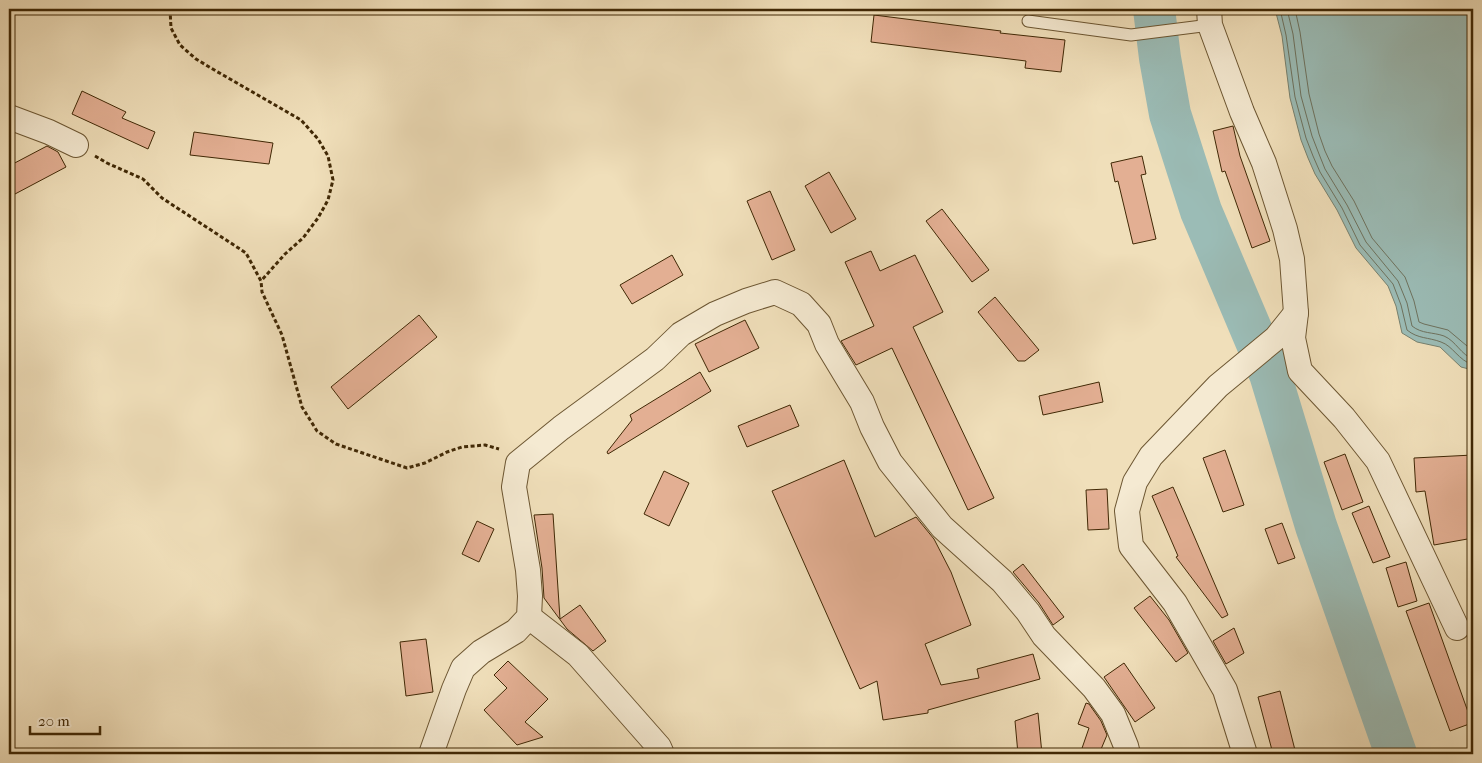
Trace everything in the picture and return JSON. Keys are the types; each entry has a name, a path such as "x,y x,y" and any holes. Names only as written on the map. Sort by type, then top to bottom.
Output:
{"street":[{"path":"1209,17 1242,112 1264,163 1285,229 1292,259 1296,313 1293,338 1300,370 1344,418 1378,461 1457,628"},
{"path":"9,117 49,132 76,145"},
{"path":"431,754 463,668 481,652 516,631 529,617 528,570 514,487 518,463 561,428 654,359 681,334 715,314 746,301 775,292 800,304 819,324 827,344 862,402 872,427 890,462 942,527 1002,580 1028,612 1044,636 1094,688 1113,714 1128,754"},
{"path":"1245,754 1225,690 1175,603 1131,546 1127,512 1134,482 1151,456 1218,386 1276,338 1296,313"},
{"path":"529,617 578,655 662,754"}],"lane":[{"path":"1028,21 1131,35 1171,30 1209,17"}],"path":[{"path":"170,9 171,28 180,45 196,59 301,120 318,139 328,156 333,180 328,200 318,218 303,238 285,254 262,281"},
{"path":"76,145 107,163 143,179 162,198 246,253 262,281 262,292 282,335 302,407 317,431 336,444 407,468 425,463 462,447 485,445 505,451 518,463"}],"water":[{"path":"1275,9 1473,9 1473,370 1461,367 1440,347 1417,342 1402,333 1396,306 1388,286 1356,248 1308,158 1301,140 1290,98 1282,36"}],"building":[{"path":"874,15 1065,40 1061,72 1025,68 1026,61 871,42"},
{"path":"82,91 126,112 122,118 155,132 148,149 72,114"},
{"path":"1233,126 1240,156 1270,241 1252,248 1225,171 1222,172 1213,131"},
{"path":"194,132 273,143 269,164 190,155"},
{"path":"47,146 58,152 66,167 15,194 9,183 9,166"},
{"path":"1142,156 1146,174 1141,175 1156,239 1133,244 1118,181 1115,182 1111,163"},
{"path":"829,172 856,219 831,233 805,186"},
{"path":"770,191 795,250 772,260 747,201"},
{"path":"942,209 989,270 972,282 926,221"},
{"path":"871,251 880,271 915,255 943,312 913,327 994,498 968,510 892,348 856,365 841,341 874,326 845,262"},
{"path":"672,255 683,275 632,304 620,285"},
{"path":"995,297 1039,350 1025,361 1018,361 978,312"},
{"path":"419,315 437,337 348,409 331,387"},
{"path":"745,320 759,348 709,372 695,344"},
{"path":"700,372 711,391 608,454 607,452 632,420 630,415"},
{"path":"1099,382 1103,402 1043,415 1039,396"},
{"path":"790,405 799,426 747,447 738,426"},
{"path":"1225,450 1244,505 1223,512 1203,458"},
{"path":"1345,454 1363,502 1342,510 1324,462"},
{"path":"1473,455 1473,538 1434,545 1425,491 1416,492 1414,458"},
{"path":"844,460 875,537 916,517 934,539 951,572 971,625 925,644 941,685 979,678 977,669 1033,654 1040,679 928,710 928,713 883,720 877,681 860,689 772,491"},
{"path":"664,471 689,483 669,526 644,514"},
{"path":"1173,487 1228,615 1222,618 1176,557 1178,556 1152,496"},
{"path":"1107,489 1109,529 1088,530 1086,490"},
{"path":"1369,506 1390,557 1373,563 1352,513"},
{"path":"553,514 560,619 580,605 606,641 593,651 567,629 544,598 542,568 534,515"},
{"path":"477,521 494,529 479,562 462,554"},
{"path":"1282,523 1295,558 1278,564 1265,529"},
{"path":"1406,562 1417,601 1398,607 1386,568"},
{"path":"1023,564 1064,617 1053,625 1039,603 1013,572"},
{"path":"1150,596 1169,620 1188,653 1176,662 1134,608"},
{"path":"1429,603 1472,723 1450,731 1406,611"},
{"path":"1234,628 1244,653 1226,664 1213,641"},
{"path":"426,639 433,692 406,696 400,642"},
{"path":"508,661 548,699 525,722 543,737 517,745 484,710 507,688 494,675"},
{"path":"1124,663 1155,708 1135,722 1104,677"},
{"path":"1280,691 1296,754 1273,754 1258,697"},
{"path":"1086,703 1089,704 1101,721 1107,735 1099,754 1080,754 1089,728 1078,724"},
{"path":"1038,713 1042,754 1018,754 1015,721"}],"waterway":[{"path":"1154,9 1170,114 1201,211 1270,374 1316,526 1396,754"}]}
